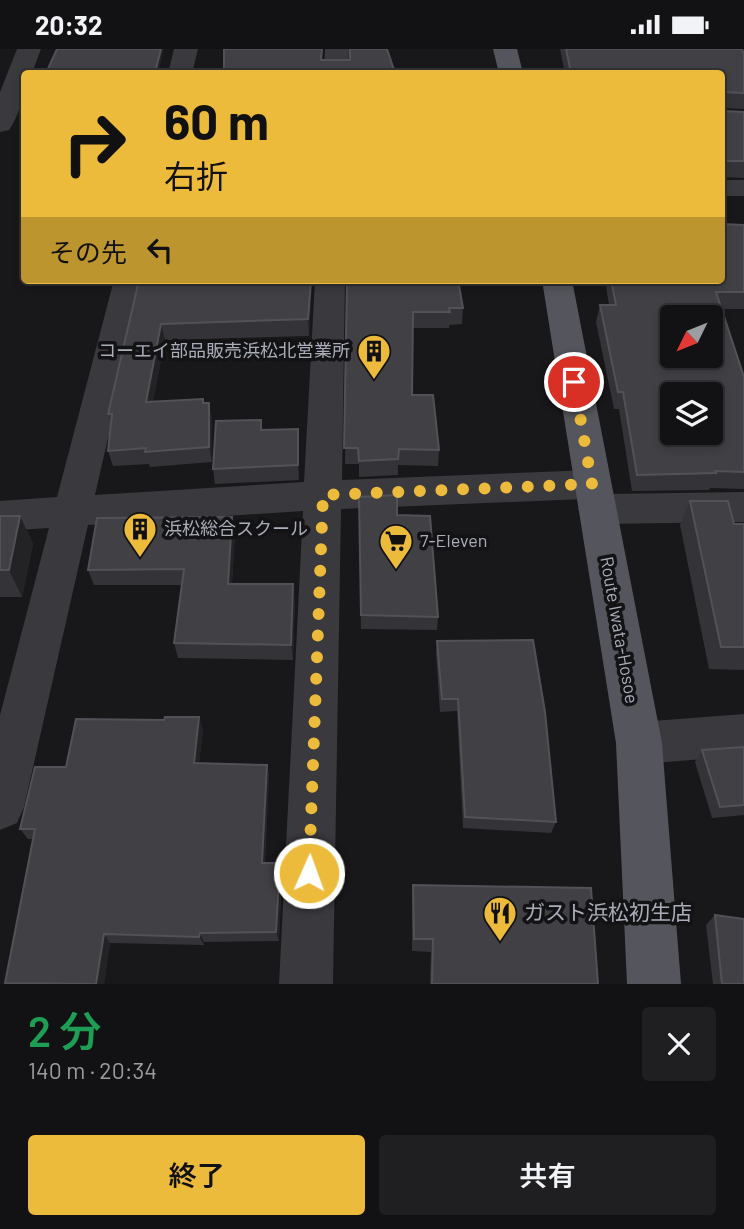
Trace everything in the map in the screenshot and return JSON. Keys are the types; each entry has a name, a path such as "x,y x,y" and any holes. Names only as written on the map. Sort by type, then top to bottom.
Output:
{"main road":[{"path":"505,49 510,70"},
{"name":"Route Iwata-Hosoe","path":"558,284 639,743 654,984"}],"street":[{"path":"181,70 186,49"},
{"path":"337,49 337,70"},
{"path":"0,124 17,57"},
{"path":"0,136 21,135"},
{"path":"725,188 744,188"},
{"path":"0,807 128,284"},
{"path":"306,984 330,284"},
{"path":"0,516 73,514 323,495 594,496 744,507"},
{"path":"639,743 744,735"}],"building":[{"path":"57,49 161,49 156,70 47,70"},
{"path":"224,49 322,49 321,60 350,60 350,49 387,49 394,70 224,70"},
{"path":"566,49 742,49 744,93 725,92 725,70 570,70"},
{"path":"725,111 744,112 744,161 726,161"},
{"path":"725,224 744,225 744,292 716,292 720,305 660,305 660,368 723,368 723,313 744,377 744,472 637,475 623,392 618,392 600,305 616,305 612,284 725,284"},
{"path":"138,284 311,284 308,319 161,324 146,402 203,399 203,403 209,403 209,447 145,452 146,448 108,451 112,414 108,414"},
{"path":"347,284 459,284 463,308 449,308 450,312 413,312 412,395 433,395 439,450 399,449 398,459 359,461 358,448 344,448"},
{"path":"261,420 261,430 298,429 298,465 213,469 216,421"},
{"name":"7-Eleven","path":"397,495 397,515 430,516 438,617 361,615 359,497"},
{"path":"690,501 728,501 734,524 744,524 744,647 721,647"},
{"path":"0,516 20,516 9,570 0,570"},
{"path":"232,517 228,584 293,584 291,645 174,643 184,569 88,570 97,518"},
{"path":"533,640 545,712 556,822 465,817 458,699 442,699 437,641"},
{"path":"165,717 199,717 194,763 267,765 262,863 280,863 276,932 200,933 199,937 104,934 96,984 5,983 35,829 20,829 35,767 66,767 76,719 164,720"},
{"path":"744,747 744,805 720,807 702,750"},
{"name":"ガスト浜松初生店","path":"413,885 591,888 598,984 432,984 433,939 414,939"},
{"path":"715,915 744,919 744,984 722,984"}],"place":[{"name":"コーエイ部品販売浜松北営業所","path":"374,381"},
{"name":"浜松総合スクール","path":"140,559"},
{"name":"7-Eleven","path":"396,571"},
{"name":"ガスト浜松初生店","path":"500,943"}],"route":[{"path":"309,873 323,495 592,484 574,382"}]}
